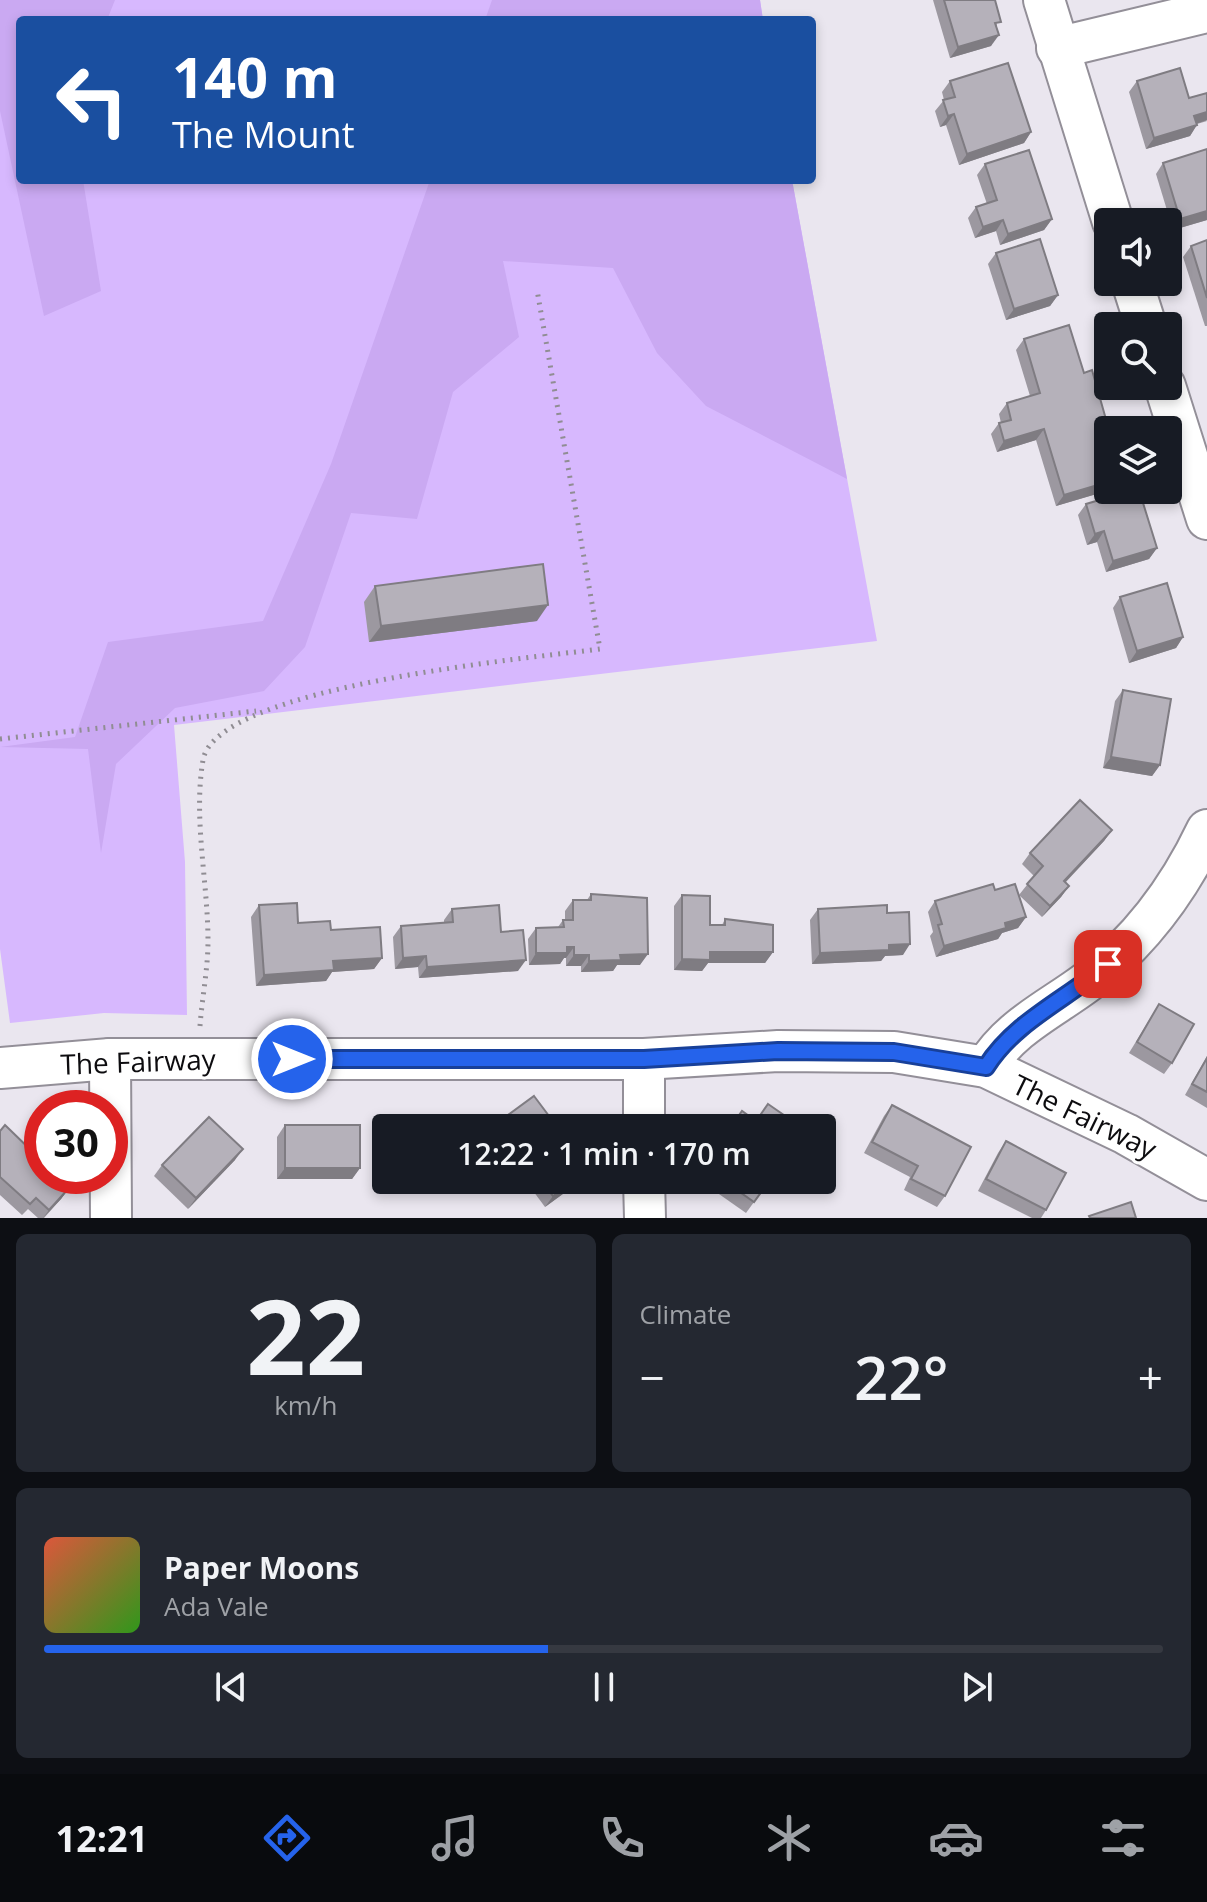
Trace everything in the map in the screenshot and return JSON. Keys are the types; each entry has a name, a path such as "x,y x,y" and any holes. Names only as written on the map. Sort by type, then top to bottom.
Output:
{"street":[{"path":"1044,0 1108,208"},
{"path":"1057,48 1207,12"},
{"path":"1169,400 1207,519"},
{"path":"986,1067 999,1046 1018,1028 1088,982 1129,947 1166,902 1207,830"},
{"name":"The Fairway","path":"0,1068 110,1059 644,1059 778,1051 894,1052 986,1067 1126,1134 1207,1180"},
{"path":"110,1059 111,1218"},
{"path":"644,1059 644,1114"},
{"path":"644,1194 645,1218"}],"path":[{"path":"0,739 261,711 397,675 600,649 537,290"},
{"path":"196,1059 208,942 201,828 203,757 220,731 261,711"}],"shaded area":[{"path":"0,0 760,0 762,16 16,16 16,184 793,184 877,641 174,725 185,862 187,1015 104,1013 10,1023 0,949"},
{"path":"0,0 115,0 109,16 16,16 16,184 84,184 101,291 44,316 0,111"},
{"path":"492,0 760,0 762,16 486,16"},
{"path":"429,184 793,184 847,479 706,406 657,353 613,268 503,261 519,337 453,392 417,519 351,513 305,647 264,691 175,708 116,764 101,853 88,749 0,747 75,737 108,642 263,621 331,464"}],"building":[{"path":"944,0 995,0 1001,22 995,23 999,35 958,47"},
{"path":"1008,63 1031,132 967,154 954,114 948,116 943,100 955,97 950,81"},
{"path":"1180,68 1189,98 1207,93 1207,112 1194,116 1197,125 1154,138 1137,81"},
{"path":"1207,149 1207,211 1182,218 1182,208 1177,208 1163,163"},
{"path":"1029,150 1052,219 1008,234 1003,220 983,227 976,207 997,200 985,164"},
{"path":"1040,239 1058,295 1014,309 996,253"},
{"path":"1207,240 1207,298 1191,246"},
{"path":"1069,325 1084,373 1092,370 1094,400 1100,400 1105,416 1094,416 1094,486 1064,495 1044,429 1004,441 999,423 1011,420 1007,403 1040,393 1024,339"},
{"path":"1086,504 1143,504 1157,548 1113,561 1104,531 1095,534"},
{"path":"543,564 548,605 381,626 375,586"},
{"path":"1167,583 1183,637 1137,651 1120,597"},
{"path":"1123,690 1171,699 1160,765 1111,757"},
{"path":"1080,800 1112,830 1064,881 1069,886 1050,906 1027,884 1043,866 1030,853"},
{"path":"993,884 995,890 1015,884 1026,917 1005,923 1006,928 944,946 935,901"},
{"path":"591,894 647,898 648,954 620,955 621,960 589,961 589,955 574,955 574,947 567,947 567,953 536,953 536,928 564,927 563,920 573,920 573,900 591,900"},
{"path":"682,895 710,896 710,925 725,925 725,919 773,925 773,952 710,952 710,960 682,959"},
{"path":"297,903 298,923 330,921 331,930 380,927 382,958 333,961 334,970 264,975 259,905"},
{"path":"499,905 501,932 523,930 526,960 427,967 426,956 403,958 401,926 453,922 452,909"},
{"path":"887,905 887,913 909,912 910,944 889,945 889,950 820,953 818,909"},
{"path":"1159,1004 1194,1024 1172,1063 1137,1042"},
{"path":"1207,1058 1207,1092 1192,1084"},
{"path":"534,1096 548,1114 509,1114"},
{"path":"768,1104 782,1114 761,1114"},
{"path":"892,1105 971,1147 945,1196 911,1179 918,1166 872,1142"},
{"path":"209,1117 243,1149 196,1198 162,1165"},
{"path":"5,1125 24,1143 24,1194 64,1194 49,1210 36,1198 30,1204 0,1177 0,1131"},
{"path":"285,1125 360,1125 360,1168 285,1168"},
{"path":"1006,1141 1066,1173 1046,1210 986,1179"},
{"path":"743,1194 760,1194 754,1202"},
{"path":"1131,1202 1136,1218 1089,1216"}],"route":[{"path":"292,1059 644,1059 778,1051 894,1052 986,1067 999,1046 1018,1028 1088,982 1108,964"}]}
